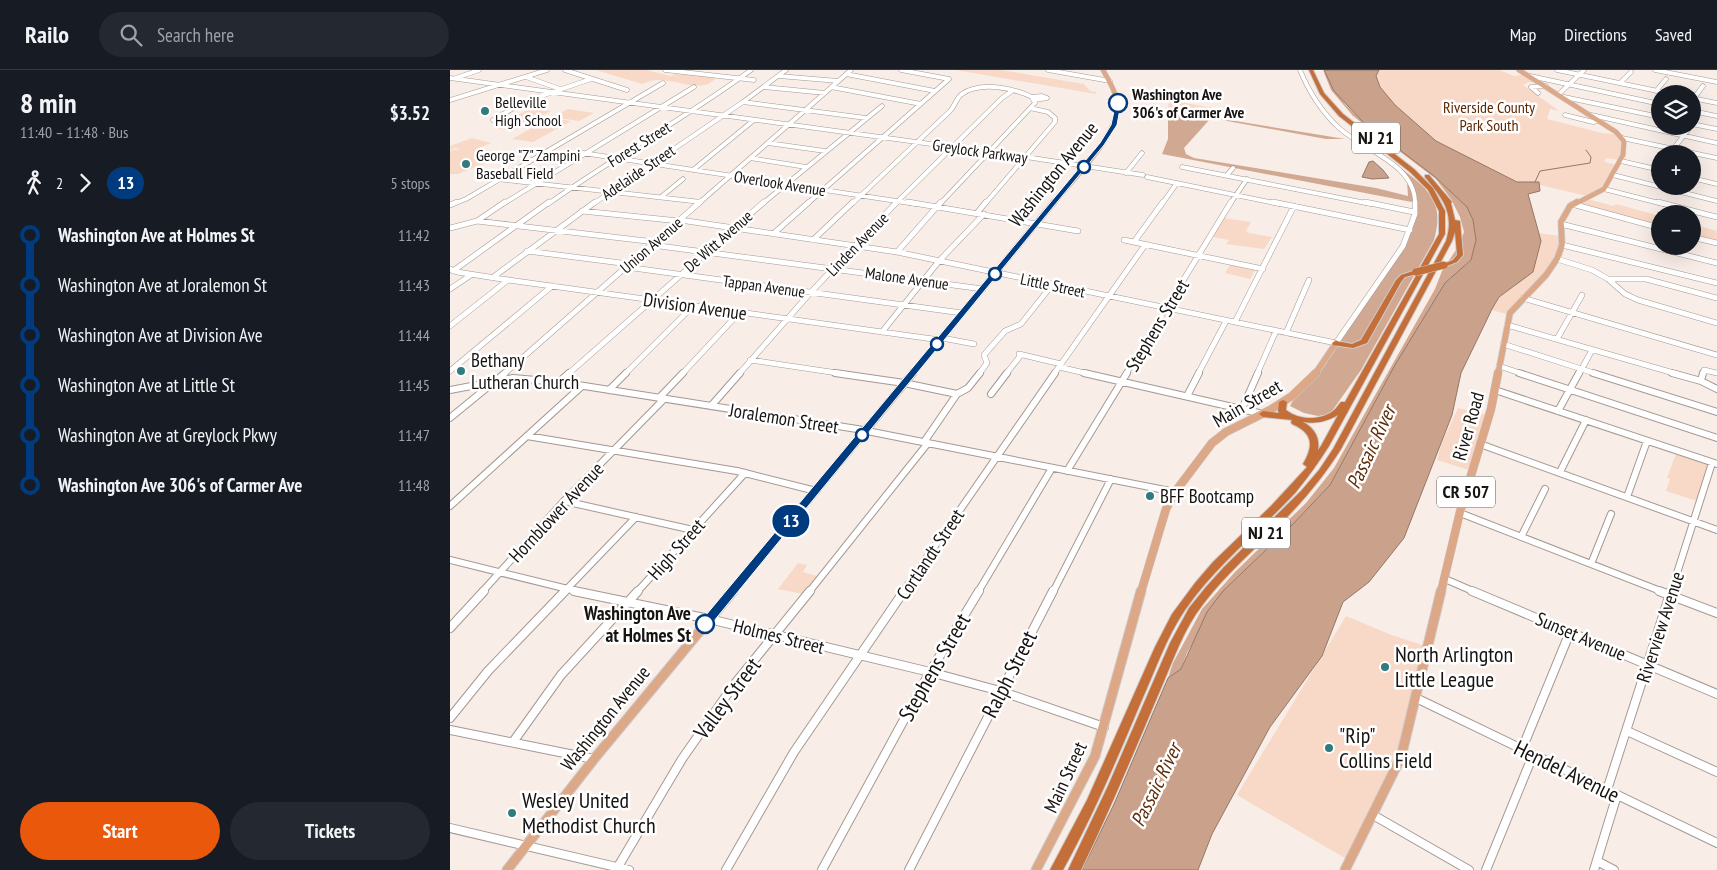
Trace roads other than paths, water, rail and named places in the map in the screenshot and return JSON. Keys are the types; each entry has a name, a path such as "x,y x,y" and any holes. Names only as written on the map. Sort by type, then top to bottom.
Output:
{"highway":[{"name":"NJ 21","path":"1056,870 1093,798 1163,641 1180,609 1214,567 1299,483 1319,456 1441,239 1444,225 1443,211 1434,193 1420,177 1338,113 1320,91 1311,70"},
{"name":"NJ 21","path":"1074,870 1106,803 1175,645 1192,613 1219,579 1306,493 1323,471 1337,449 1450,241 1453,221 1445,198 1427,176 1345,113 1327,91 1318,70"},
{"path":"1336,343 1348,346 1361,343 1366,338 1398,281 1403,276 1444,266 1457,260 1461,253 1456,215 1445,198"},
{"path":"1263,414 1273,414 1299,420 1318,420 1338,411 1376,356"},
{"path":"1283,402 1282,411 1299,420"},
{"path":"1263,414 1302,425 1312,434 1315,441 1310,459 1274,509"}],"main road":[{"name":"Washington Avenue","path":"507,870 594,759 1108,136 1116,120 1117,98 1110,80 1103,70"},
{"path":"1519,70 1611,128 1622,138 1625,148 1621,161 1604,189 1572,204 1561,224"},
{"name":"River Road","path":"1345,870 1401,757 1460,513 1495,390 1507,325 1513,308 1546,275 1557,259 1562,245 1561,224"},
{"name":"Main Street","path":"1036,870 1087,772 1104,727 1151,554 1166,509 1175,492 1212,443 1226,432 1283,402 1308,382 1336,343"}],"street":[{"path":"455,79 479,70"},
{"path":"450,100 547,70"},
{"path":"565,70 627,90"},
{"path":"665,70 754,80"},
{"name":"Forest Street","path":"452,270 571,187 690,112 752,70"},
{"name":"Adelaide Street","path":"492,278 582,211 650,163 743,102 785,70"},
{"name":"Union Avenue","path":"450,418 496,381 851,70"},
{"path":"772,234 949,79 900,70"},
{"path":"1048,70 1110,80"},
{"name":"Main Street","path":"1300,70 1310,91 1342,130 1386,158 1406,177 1415,196 1410,230 1402,248 1336,343"},
{"path":"1557,70 1651,89"},
{"path":"1559,94 1584,70"},
{"path":"1656,70 1717,82"},
{"path":"1620,83 1630,72"},
{"path":"846,74 936,91"},
{"path":"779,76 838,81"},
{"path":"1530,76 1651,102"},
{"path":"526,77 560,89"},
{"name":"Greylock Parkway","path":"450,78 1084,166 1145,176 1410,230"},
{"path":"493,120 524,102 591,79"},
{"path":"1661,85 1666,79"},
{"path":"450,205 466,199 497,179 663,83"},
{"path":"1538,92 1531,87 1546,86"},
{"path":"450,228 477,221 534,183 694,87"},
{"path":"764,87 824,93"},
{"path":"831,87 921,104"},
{"path":"813,240 952,110 963,93 984,88 1012,91 1034,99 1030,108 897,252"},
{"name":"Linden Avenue","path":"711,406 811,292 898,201 1002,98 1012,91"},
{"path":"1564,97 1651,115"},
{"path":"1701,100 1717,103"},
{"path":"743,102 866,118"},
{"name":"De Witt Avenue","path":"559,382 733,228 882,106"},
{"path":"977,213 1056,120 1048,112 1030,108"},
{"path":"1701,113 1717,116"},
{"path":"1587,114 1717,143"},
{"path":"1565,115 1592,122 1599,121"},
{"path":"694,170 753,121"},
{"path":"1701,126 1717,129"},
{"path":"1676,145 1684,136"},
{"path":"1622,138 1658,145"},
{"path":"768,143 825,151"},
{"name":"Overlook Avenue","path":"583,153 984,214"},
{"path":"1126,173 1142,153"},
{"path":"1701,156 1717,158"},
{"path":"750,158 806,167"},
{"path":"1621,161 1651,168"},
{"path":"1182,167 1414,212"},
{"path":"1227,175 1233,168"},
{"path":"1613,175 1717,200"},
{"path":"497,179 701,202"},
{"path":"661,198 683,179"},
{"name":"Stephens Street","path":"1067,471 1247,179"},
{"path":"1701,180 1717,184"},
{"path":"1134,242 1177,183"},
{"path":"1604,189 1717,217"},
{"path":"1572,204 1651,226"},
{"path":"1234,322 1294,206"},
{"name":"Little Street","path":"582,211 680,221 897,252 1336,343"},
{"path":"882,332 939,260 984,214 1038,222 1078,231"},
{"name":"Malone Avenue","path":"477,221 983,288"},
{"path":"1561,224 1717,263"},
{"path":"1124,240 1263,269"},
{"path":"1701,240 1717,244"},
{"name":"Cortlandt Street","path":"726,870 794,752 996,456 1145,245"},
{"path":"1562,245 1717,283"},
{"name":"Tappan Avenue","path":"527,251 678,275 962,313"},
{"path":"1557,259 1587,267 1608,279 1625,294 1638,300 1717,323"},
{"name":"Division Avenue","path":"452,270 470,275 974,344"},
{"path":"450,289 470,275"},
{"path":"1608,279 1646,279 1717,298"},
{"path":"450,326 508,280"},
{"path":"1286,333 1309,280"},
{"name":"Valley Street","path":"617,869 682,758 733,686 775,636 926,442 942,420 942,416 957,394 968,388 981,373 987,364 984,356 1005,331 1021,324 1052,285"},
{"path":"450,371 552,286"},
{"path":"1557,339 1582,295"},
{"path":"1522,298 1717,355"},
{"path":"609,390 693,306"},
{"name":"Hornblower Avenue","path":"450,628 564,501 614,450 739,312"},
{"path":"1187,396 1226,321"},
{"path":"1507,325 1701,381 1717,389"},
{"path":"1242,409 1276,331"},
{"path":"1503,344 1717,412"},
{"path":"1558,411 1592,350"},
{"path":"991,394 1020,355 1122,382 1263,414"},
{"path":"750,360 904,383 957,394"},
{"path":"1499,366 1717,438"},
{"path":"1701,381 1704,370 1717,373"},
{"name":"Joralemon Street","path":"450,390 496,381 528,378 559,382 865,431 1175,492"},
{"path":"450,506 582,386"},
{"path":"1495,390 1715,463"},
{"path":"1560,472 1586,420"},
{"path":"527,436 745,473 816,491"},
{"path":"1626,497 1647,441"},
{"path":"1480,444 1717,530"},
{"name":"Riverview Avenue","path":"1607,790 1647,664 1715,463"},
{"name":"Stephens Street","path":"822,870 930,672 1052,468"},
{"name":"High Street","path":"512,742 561,675 745,473"},
{"name":"Ralph Street","path":"909,870 1111,479"},
{"path":"1521,537 1545,489"},
{"path":"564,501 693,530"},
{"path":"1460,513 1717,613"},
{"path":"1591,564 1611,514"},
{"path":"450,718 488,671 636,517"},
{"name":"Holmes Street","path":"450,560 566,589 709,619 930,672 1000,691 1104,727"},
{"name":"Sunset Avenue","path":"1444,579 1717,694"},
{"path":"1522,749 1570,632"},
{"name":"Hendel Avenue","path":"1416,698 1717,843"},
{"path":"450,730 594,759"},
{"path":"1627,731 1717,772"},
{"path":"1486,870 1533,755"},
{"path":"1614,870 1596,866 1617,795"},
{"path":"1373,815 1469,870"},
{"path":"450,828 617,869 629,870"}],"water":[{"name":"Passaic River","path":"1324,70 1379,70 1376,76 1380,87 1395,105 1436,141 1517,182 1539,182 1540,191 1528,194 1541,241 1533,272 1499,297 1492,309 1461,373 1452,415 1404,538 1369,582 1343,602 1322,656 1270,727 1212,834 1198,870 1082,870 1114,804 1168,678 1181,669 1207,612 1223,591 1293,524 1330,485 1395,365 1445,283 1471,260 1476,240 1473,220 1467,207 1434,176 1362,121 1334,91"},
{"path":"1373,161 1389,178 1372,179 1362,177 1369,162"}],"waterway":[{"path":"1535,182 1540,171 1590,163 1591,157 1586,150"}],"place":[{"name":"Washington Ave 306's of Carmer Ave","path":"1118,103"},
{"name":"Belleville High School","path":"485,111"},
{"name":"George \"Z\" Zampini Baseball Field","path":"466,164"},
{"name":"Bethany Lutheran Church","path":"461,371"},
{"name":"BFF Bootcamp","path":"1150,496"},
{"name":"Washington Ave at Holmes St","path":"705,624"},
{"name":"North Arlington Little League","path":"1385,667"},
{"name":"\"Rip\" Collins Field","path":"1329,748"},
{"name":"Wesley United Methodist Church","path":"512,813"}],"park label":[{"name":"Riverside County Park South","path":"1489,116"}]}
